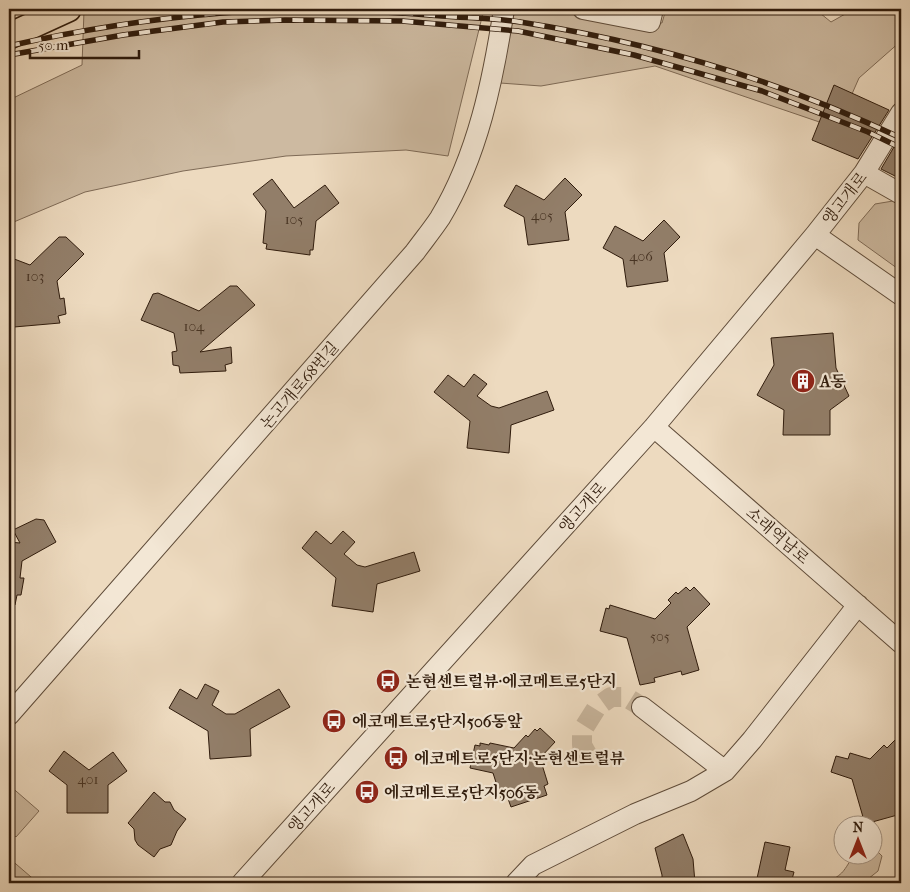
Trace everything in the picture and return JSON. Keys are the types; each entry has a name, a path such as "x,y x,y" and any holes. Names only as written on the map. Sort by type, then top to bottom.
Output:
{"main road":[{"path":"9,36 68,9"}],"street":[{"name":"논고개로68번길","path":"9,715 409,260 440,218 461,176 479,128 491,81 504,9"},
{"path":"583,9 650,22 653,9"},
{"name":"앵고개로","path":"242,883 654,426 815,235 864,173 901,113"},
{"path":"864,173 901,194"},
{"path":"815,235 901,295"},
{"name":"소래역남로","path":"654,426 901,643"},
{"path":"516,883 533,865 635,814 691,791 725,771 752,740 858,605"},
{"path":"642,707 725,771"}],"shaded area":[{"path":"109,9 484,9 448,156 406,150 286,156 183,171 85,192 9,224 9,100 82,65 84,11"},
{"path":"515,9 538,9 662,23 666,9 815,9 831,22 854,9 901,9 901,41 859,78 837,128 655,66 541,86 500,83"},
{"path":"893,201 901,206 901,271 858,240 859,223 875,204"},
{"path":"9,785 39,811 16,837 9,831"},
{"path":"9,858 38,883 9,883"},
{"path":"848,864 880,864 878,871 863,883 825,883 832,880"}],"building":[{"path":"834,85 889,110 858,159 812,140"},
{"path":"901,135 901,179 881,169"},
{"path":"565,178 582,195 565,212 569,240 528,245 524,217 504,206 516,185 544,200"},
{"path":"272,179 294,208 325,185 339,203 316,221 313,250 310,250 310,255 266,249 267,244 263,243 266,211 253,194"},
{"path":"664,220 680,237 664,253 668,281 627,287 623,259 603,248 615,226 643,241"},
{"path":"59,237 66,237 84,254 57,281 60,299 64,298 66,314 58,316 60,323 14,327 13,320 9,320 9,257 30,265"},
{"path":"230,286 237,286 255,305 200,352 231,347 232,363 225,365 226,371 180,373 179,366 173,365 172,352 177,351 174,333 141,320 153,294 158,293 199,311"},
{"name":"A동","path":"833,333 836,368 849,396 830,410 830,435 783,435 784,410 757,395 774,365 771,338"},
{"path":"474,374 487,384 477,396 491,406 499,408 547,391 554,410 511,425 509,453 467,448 470,421 434,392 448,375 464,387"},
{"path":"36,519 44,520 56,542 22,561 20,578 24,578 21,595 17,595 15,605 9,604 9,542 20,543 13,530"},
{"path":"316,531 331,544 343,531 355,542 344,554 357,565 365,567 414,552 420,571 377,584 373,612 332,606 336,578 302,548"},
{"path":"686,587 690,591 694,587 710,604 687,627 699,670 682,675 681,671 654,678 655,682 640,685 627,638 600,631 606,608 609,609 610,605 655,619 671,603 668,600 676,592 678,594"},
{"path":"205,684 219,691 212,705 226,714 235,714 279,689 290,707 250,729 251,756 210,759 208,731 169,708 180,689 197,699"},
{"path":"540,728 555,742 540,758 548,784 544,786 547,795 511,807 507,796 501,798 493,773 470,768 475,745 480,746 480,743 489,745 490,743 514,748 526,735 528,737 535,729 537,731"},
{"path":"901,734 901,814 882,819 882,814 862,814 852,779 831,772 836,756 848,759 850,753 870,759 884,745 887,748"},
{"path":"64,751 89,770 113,752 127,771 108,785 108,813 67,813 67,785 49,771"},
{"path":"154,792 165,802 170,802 174,810 186,819 177,831 171,845 160,849 154,857 138,845 135,840 134,829 128,823"},
{"path":"683,834 693,859 695,883 662,883 662,875 655,848"},
{"path":"765,842 790,847 785,870 794,872 791,883 756,883"}],"tunnel":[{"path":"587,754 582,745 582,731 597,707 611,697 626,697 642,707"}],"railway":[{"path":"9,46 88,30 141,22 249,11 360,11 501,20 569,30 715,66 810,99 901,138"},
{"path":"9,55 123,35 223,22 285,20 402,21 518,31 634,55 762,91 868,132 901,148"}],"place":[{"name":"A동","path":"803,381"},
{"name":"논현센트럴뷰·에코메트로5단지","path":"388,681"},
{"name":"에코메트로5단지506동앞","path":"334,721"},
{"name":"에코메트로5단지·논현센트럴뷰","path":"396,758"},
{"name":"에코메트로5단지506동","path":"367,792"}]}
